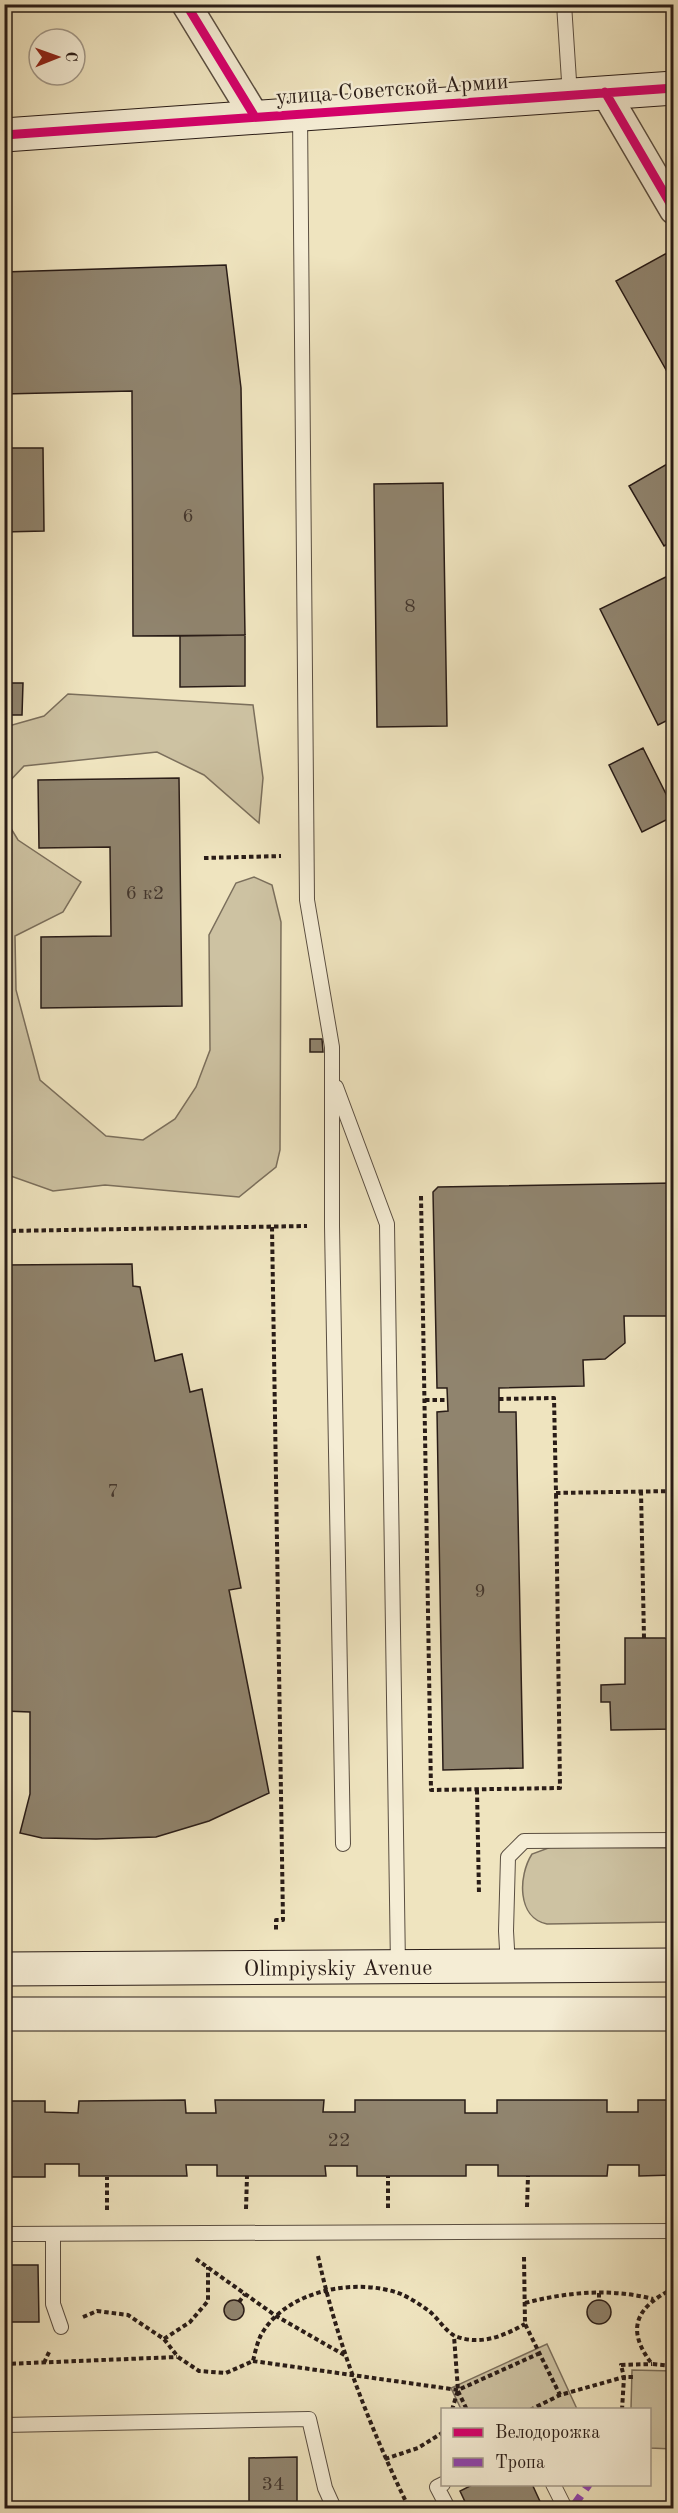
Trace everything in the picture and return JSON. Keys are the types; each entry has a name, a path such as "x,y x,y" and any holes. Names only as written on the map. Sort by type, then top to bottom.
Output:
{"main road":[{"name":"улица Советской Армии","path":"4,135 674,88"},
{"name":"Olimpiyskiy Avenue","path":"4,1969 674,1965"},
{"name":"Olimpiyskiy Avenue","path":"4,2014 674,2014"}],"street":[{"path":"186,4 255,117"},
{"path":"604,92 674,210"}],"lane":[{"path":"564,4 570,96"},
{"path":"300,114 307,900 332,1047 332,1226 343,1844"},
{"path":"332,1076 387,1224 398,1968"},
{"path":"508,1967 508,1857 524,1841 674,1840"},
{"path":"4,2234 673,2231"},
{"path":"53,2234 53,2304 62,2327"},
{"path":"4,2425 309,2420 325,2488 334,2508"},
{"path":"441,2485 437,2487 447,2508"},
{"path":"554,2486 565,2508"}],"path":[{"path":"204,858 306,855"},
{"path":"422,1196 431,1790 560,1788 554,1398 499,1399"},
{"path":"4,1231 332,1226"},
{"path":"272,1227 283,1920 276,1920 276,1931"},
{"path":"425,1400 448,1400"},
{"path":"641,1491 644,1638"},
{"path":"556,1493 674,1491"},
{"path":"477,1790 479,1898"},
{"path":"671,2175 671,2216"},
{"path":"246,2219 247,2176"},
{"path":"388,2176 388,2217"},
{"path":"526,2217 528,2176"},
{"path":"106,2220 107,2177"},
{"path":"652,2364 642,2351 637,2333 641,2310 652,2299 673,2288 673,2231"},
{"path":"524,2232 525,2324 560,2395"},
{"path":"160,2233 276,2316 346,2356"},
{"path":"314,2233 326,2291 346,2356 385,2459 409,2508"},
{"path":"164,2339 190,2322 208,2301 208,2267"},
{"path":"253,2361 261,2335 276,2316 299,2300 326,2291 366,2286 402,2295 429,2311 454,2336 481,2341 505,2335 525,2324"},
{"path":"525,2303 560,2293 629,2293 652,2299"},
{"path":"599,2293 599,2301"},
{"path":"239,2302 245,2294"},
{"path":"44,2363 62,2327 97,2310 128,2315 164,2339 178,2357 200,2371 226,2373 253,2361 458,2390 540,2353"},
{"path":"454,2336 458,2390 467,2408"},
{"path":"4,2364 178,2357"},
{"path":"622,2408 624,2377 621,2365 674,2366"},
{"path":"532,2408 560,2395 624,2377 633,2377"},
{"path":"452,2408 458,2390"},
{"path":"385,2459 418,2448 441,2434"}],"shaded area":[{"path":"68,694 253,705 263,778 259,823 204,775 157,752 24,766 5,786 5,727 44,716"},
{"path":"4,817 18,840 81,882 63,912 15,936 16,990 40,1080 106,1136 143,1140 175,1119 196,1087 210,1050 209,935 236,883 254,877 272,885 281,922 280,1150 276,1167 239,1197 105,1185 53,1191 5,1174"},
{"path":"551,1847 673,1848 673,1922 547,1924 537,1920 525,1905 524,1873 532,1854"},
{"path":"547,2344 577,2408 461,2408 451,2388"},
{"path":"632,2370 673,2371 673,2449 651,2448 651,2408 631,2408"}],"building":[{"path":"667,253 674,264 674,384 616,281"},
{"path":"226,265 241,388 245,635 133,636 132,391 4,394 4,272"},
{"path":"4,448 43,448 44,531 4,532"},
{"path":"674,460 674,540 664,546 629,486"},
{"path":"443,483 447,726 377,727 374,484"},
{"path":"674,573 674,717 658,725 600,609"},
{"path":"245,635 245,686 180,687 180,636"},
{"path":"4,683 23,683 22,715 4,715"},
{"path":"643,748 674,810 674,816 642,832 609,765"},
{"path":"179,778 182,1006 41,1008 41,937 111,936 110,847 39,848 38,780"},
{"path":"310,1039 322,1039 323,1052 310,1052"},
{"path":"674,1183 674,1316 624,1316 625,1343 605,1359 583,1360 584,1386 499,1388 499,1412 516,1412 523,1768 443,1770 437,1412 448,1411 447,1388 437,1388 433,1192 438,1187"},
{"path":"132,1264 133,1286 140,1287 155,1361 182,1354 190,1392 202,1389 241,1588 229,1590 269,1793 209,1821 156,1837 42,1838 20,1833 30,1794 30,1712 4,1711 4,1265"},
{"path":"625,1638 665,1638 674,1646 674,1729 611,1730 610,1702 601,1702 601,1685 625,1684"},
{"path":"185,2100 186,2113 216,2113 215,2100 324,2100 323,2112 355,2112 355,2100 465,2100 465,2113 497,2113 497,2100 607,2100 607,2112 638,2112 638,2100 674,2100 674,2175 639,2176 639,2165 608,2165 607,2176 498,2176 498,2165 466,2165 466,2176 357,2176 357,2166 325,2166 326,2176 217,2176 217,2165 186,2165 187,2176 79,2176 79,2164 45,2164 45,2177 4,2177 4,2101 45,2101 45,2112 78,2113 79,2101"},
{"path":"4,2265 38,2265 39,2322 4,2322"},
{"path":"234,2300 241,2303 244,2310 241,2317 234,2320 227,2317 224,2310 227,2303"},
{"path":"599,2300 607,2304 611,2312 607,2320 599,2324 591,2320 587,2312 591,2304"},
{"path":"297,2457 297,2508 249,2508 249,2458"},
{"path":"470,2486 533,2486 543,2508 468,2508 460,2491"}],"marked path":[{"path":"572,2508 588,2486"}],"cycle path":[{"path":"186,4 255,117"},
{"path":"4,135 674,88"},
{"path":"605,92 674,210"}]}
